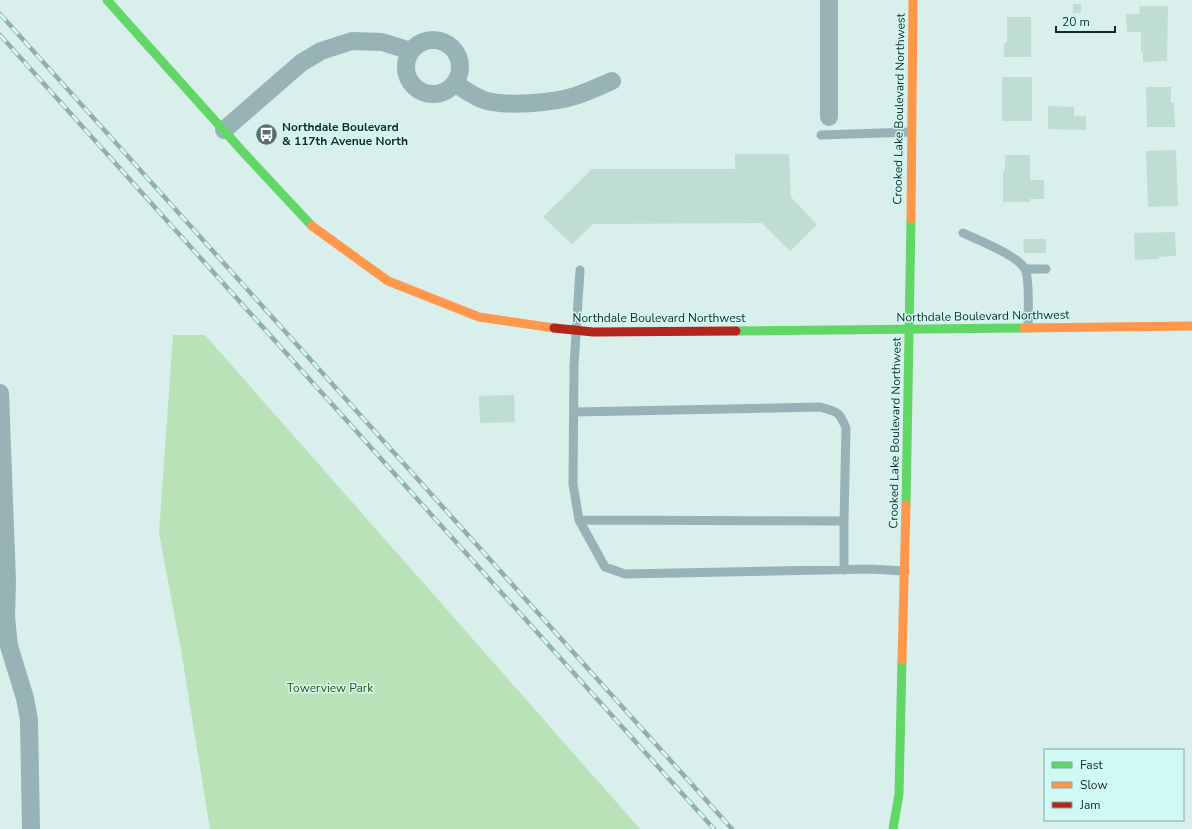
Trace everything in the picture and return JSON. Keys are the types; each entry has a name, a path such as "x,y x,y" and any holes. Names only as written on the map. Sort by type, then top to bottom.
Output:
{"street":[{"name":"Northdale Boulevard Northwest","path":"108,0 312,226 388,281 479,318 593,332 1192,326"},
{"path":"829,0 829,117"},
{"name":"Crooked Lake Boulevard Northwest","path":"893,829 898,794 905,571 912,0"},
{"path":"429,40 440,40 449,45 456,53 460,63 459,73 455,83 447,90 437,94 426,93 417,88 410,81 406,71 407,60 411,51 419,44 429,40"},
{"path":"224,130 301,63 321,51 352,41 382,42 411,51"},
{"path":"455,83 484,100 510,103 539,103 574,96 612,81"},
{"path":"0,394 7,582 6,618 9,646 25,698 29,720 31,829"},
{"name":"Crooked Lake Boulevard Northwest","path":"898,794 903,829"}],"lane":[{"path":"821,135 911,132"},
{"path":"963,233 1016,258 1025,269 1028,290 1028,328"},
{"path":"1025,269 1046,269"},
{"path":"580,270 574,366 573,484 579,520 605,567 625,574 844,570 905,571"},
{"path":"574,412 820,407 834,411 841,416 846,428 844,570"},
{"path":"579,520 844,521"}],"green space":[{"name":"Towerview Park","path":"173,335 205,335 640,829 210,829 181,650 159,533"}],"building":[{"path":"1073,4 1081,4 1081,13 1073,13"},
{"path":"1139,6 1168,6 1167,61 1143,62 1143,52 1141,52 1141,32 1127,32 1126,14 1140,14"},
{"path":"1007,17 1031,17 1031,57 1004,57 1004,43 1007,43"},
{"path":"1002,77 1032,77 1032,121 1002,121"},
{"path":"1146,87 1171,87 1171,103 1174,103 1175,127 1147,127"},
{"path":"1048,106 1074,107 1074,116 1086,116 1086,130 1048,129"},
{"path":"1176,150 1178,206 1148,207 1146,151"},
{"path":"735,154 789,154 791,197 817,225 790,251 762,223 593,224 572,244 543,217 592,169 735,169"},
{"path":"1005,155 1030,155 1030,180 1044,180 1044,199 1030,199 1030,202 1003,202 1003,171 1005,171"},
{"path":"1175,232 1176,256 1159,257 1159,259 1135,260 1134,233"},
{"path":"1023,239 1046,239 1046,253 1024,253"},
{"path":"514,395 515,422 480,423 479,396"}],"railway":[{"path":"0,14 732,829"},
{"path":"0,35 714,829"}],"traffic: fast":[{"path":"107,0 243,152 312,226"},
{"path":"906,505 911,219"},
{"path":"736,331 1024,328"},
{"path":"893,829 899,794 902,660"}],"traffic: slow":[{"path":"911,219 913,0"},
{"path":"312,226 388,281 479,317 554,328"},
{"path":"1024,328 1192,326"},
{"path":"902,660 906,505"}],"traffic: jam":[{"path":"554,328 593,332 736,331"}],"place":[{"name":"Northdale Boulevard & 117th Avenue North","path":"266,134"}]}
